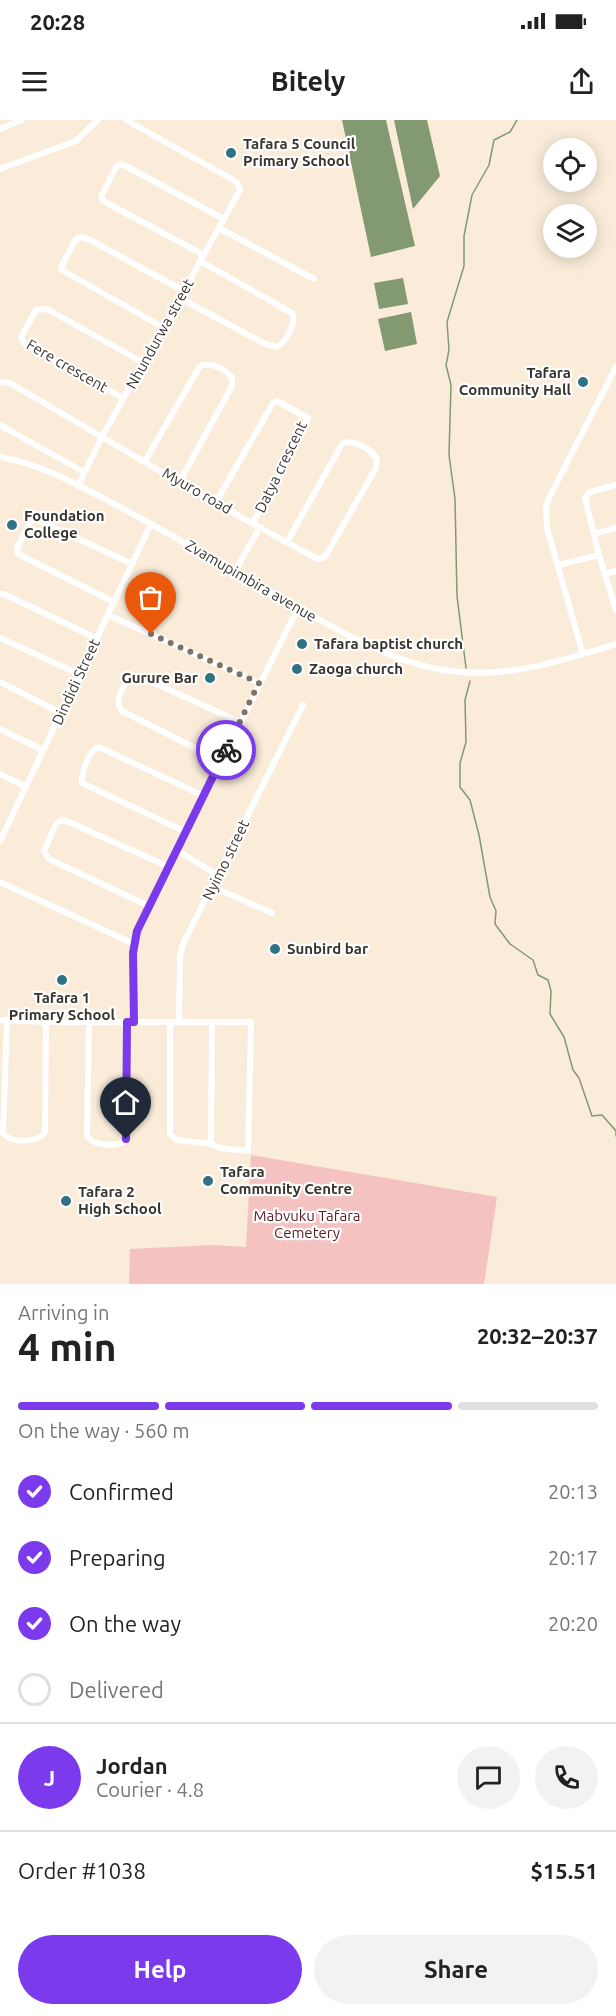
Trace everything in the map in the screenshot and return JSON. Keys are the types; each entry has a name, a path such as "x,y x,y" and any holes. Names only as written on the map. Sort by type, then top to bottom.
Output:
{"street":[{"path":"0,129 22,120"},
{"path":"0,169 76,141 98,120"},
{"name":"Nhundurwa street","path":"78,486 123,398 240,190 237,182 126,120"},
{"path":"180,298 265,344 277,347 282,345 294,322 292,313 103,201 101,196 116,167 122,164 224,219"},
{"path":"219,228 314,279"},
{"path":"164,328 62,270 61,267 76,239 83,237 90,240 184,291"},
{"name":"Fere crescent","path":"123,398 24,343 21,337 36,310 46,309 144,363"},
{"path":"145,461 200,366 206,364 224,370 232,378 232,386 180,482"},
{"path":"583,654 547,528 546,507 556,482 616,367"},
{"name":"Myuro road","path":"0,382 10,383 180,482 260,527 287,542 318,559 325,556 376,468 377,459 373,453 351,442 342,444 287,542"},
{"name":"Datya crescent","path":"216,502 273,403 277,401 288,406 308,418 253,523"},
{"path":"0,425 84,472"},
{"name":"Zvamupimbira avenue","path":"0,457 21,461 78,486 151,524 339,630 387,653 417,664 461,672 499,671 532,666 616,644"},
{"path":"616,485 590,492 585,498 616,610"},
{"path":"114,602 18,554 17,548 31,521 38,520 132,564"},
{"name":"Dindidi Street","path":"0,841 151,524"},
{"path":"235,572 260,527"},
{"path":"594,534 616,528"},
{"path":"558,565 599,555"},
{"path":"605,574 616,571"},
{"path":"0,594 96,638"},
{"path":"88,1022 87,1136 94,1143 119,1144 125,1141 126,1132 134,944 137,931 298,608"},
{"path":"108,615 259,683"},
{"path":"0,638 79,674"},
{"path":"221,761 122,711 119,708 119,696 128,679 141,677 240,722"},
{"path":"0,682 61,713"},
{"name":"Nyimo street","path":"179,1022 181,951 303,705"},
{"path":"0,729 44,750"},
{"path":"186,832 82,783 92,752 96,748 101,748 204,795"},
{"path":"0,774 26,787"},
{"path":"149,906 49,860 44,850 56,824 61,820 69,822 169,867"},
{"path":"177,850 217,875"},
{"path":"0,882 134,944"},
{"path":"213,887 272,913"},
{"path":"46,1022 45,1132 36,1139 11,1140 6,1137 3,1133 3,1020 251,1022 248,1151 177,1140 171,1134 170,1022"},
{"path":"211,1144 212,1022"}],"green space":[{"name":"Mabvuku Tafara Cemetery","path":"251,1155 497,1197 484,1284 129,1284 130,1249 213,1245 246,1247"}],"shaded area":[{"path":"342,120 386,120 415,246 371,257"},
{"path":"394,120 427,120 440,176 413,209"},
{"path":"403,278 408,304 379,309 374,283"},
{"path":"411,312 417,344 385,351 378,319"}],"waterway":[{"path":"466,668 457,596 455,499 449,455 451,385 446,365 449,350 447,322 464,266 464,236 472,195 489,165 494,140 510,132 517,120"},
{"path":"470,681 465,700 466,742 460,763 460,787 470,800 479,835 490,897 496,911 495,924 510,944 533,960 538,975 548,980 551,991 550,1014 564,1037 573,1070 579,1078 592,1116 602,1115 616,1131 616,1136"}],"way so far":[{"path":"151,634 259,683 226,750"}],"place":[{"name":"Tafara 5 Council Primary School","path":"231,153"},
{"name":"Tafara Community Hall","path":"583,382"},
{"name":"Foundation College","path":"12,525"},
{"name":"Tafara baptist church","path":"302,644"},
{"name":"Zaoga church","path":"297,669"},
{"name":"Gurure Bar","path":"210,678"},
{"name":"Sunbird bar","path":"275,949"},
{"name":"Tafara 1 Primary School","path":"62,980"},
{"name":"Tafara Community Centre","path":"208,1181"},
{"name":"Tafara 2 High School","path":"66,1201"}],"route":[{"path":"126,1139 127,1022 134,1022 133,953 137,931 226,750"}]}
